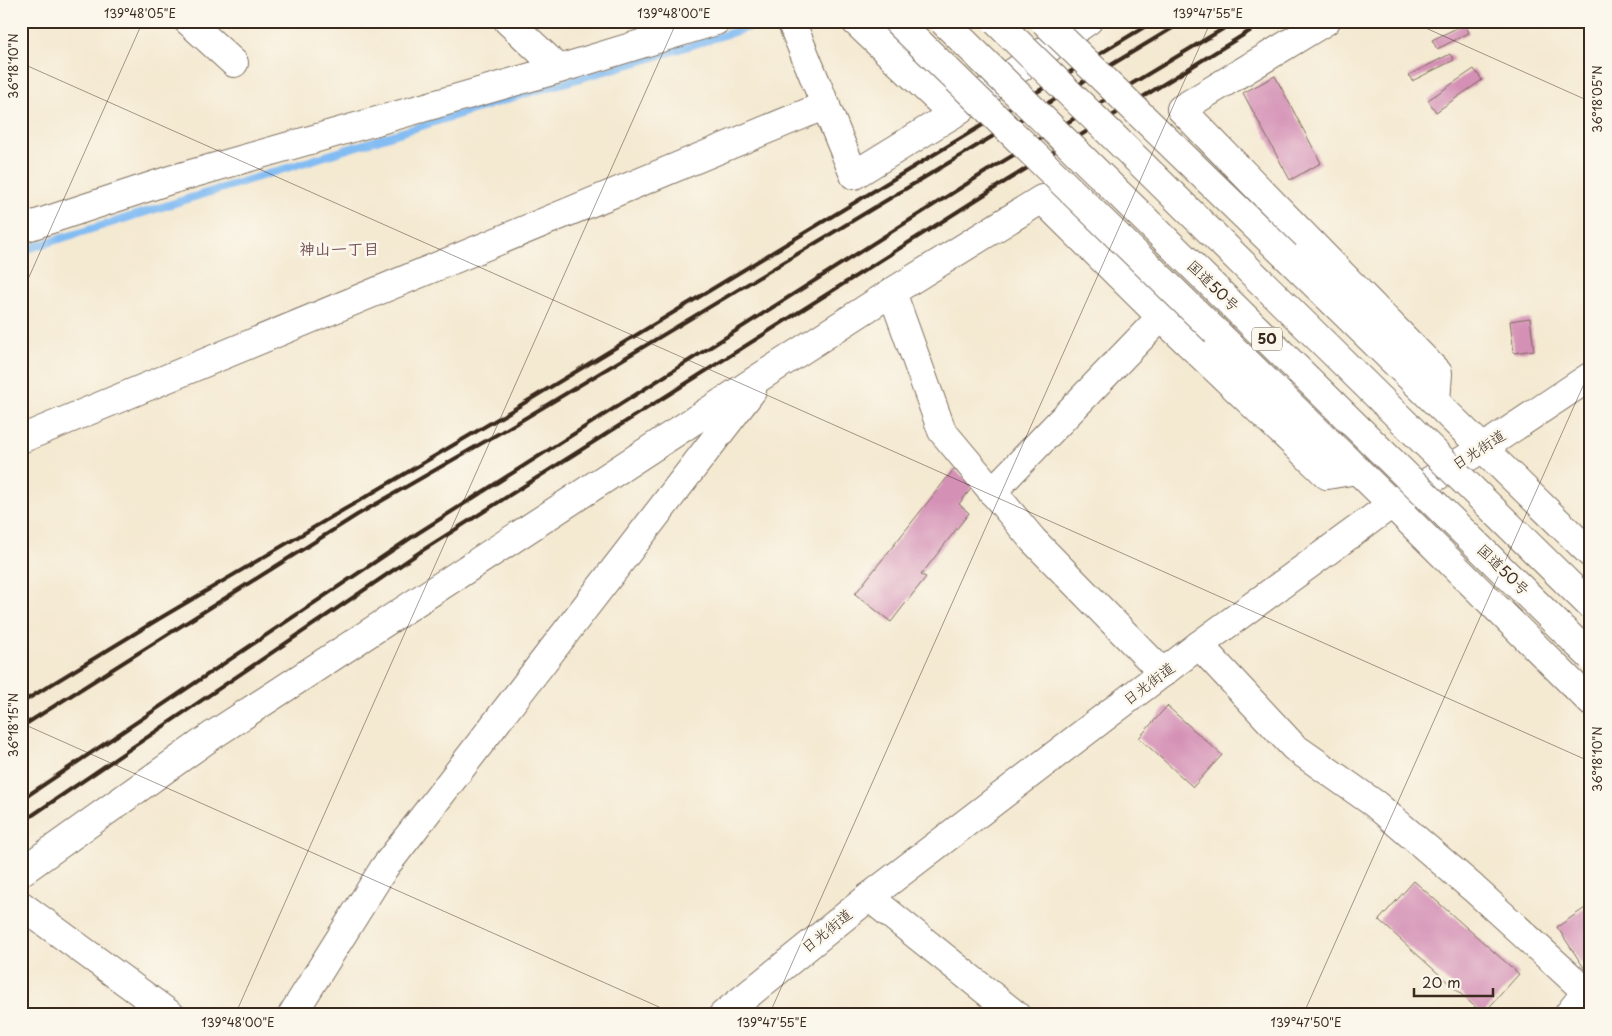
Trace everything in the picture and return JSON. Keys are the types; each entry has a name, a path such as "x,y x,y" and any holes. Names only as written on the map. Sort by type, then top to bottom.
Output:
{"main road":[{"path":"188,21 234,63"},
{"path":"508,21 559,69"},
{"path":"21,229 170,180 559,69 716,21"},
{"path":"855,21 953,114"},
{"path":"897,21 1392,504 1591,702"},
{"name":"国道50号","path":"943,21 1591,657"},
{"name":"50","path":"996,21 1591,606"},
{"path":"1044,21 1591,554"},
{"path":"792,25 854,175 953,114 1088,21"},
{"path":"1326,21 1181,109 1438,373 1436,402"},
{"path":"21,439 826,105"},
{"path":"21,872 213,735 765,374 1042,199 1161,317 1327,475 1357,470"},
{"path":"892,292 942,431 1033,540 1163,673"},
{"path":"992,492 1161,317"},
{"path":"292,1015 384,868 765,374"},
{"name":"日光街道","path":"723,1015 869,897 1199,645 1392,504 1483,448 1591,376"},
{"path":"1199,645 1294,747 1376,804 1473,888 1589,993 1568,1015"},
{"path":"869,897 1016,1015"},
{"path":"21,905 168,1014"}],"building":[{"path":"1465,24 1469,33 1437,49 1432,40"},
{"path":"1450,54 1454,60 1412,81 1409,75"},
{"path":"1474,69 1482,80 1436,112 1428,100"},
{"path":"1275,76 1321,163 1290,180 1243,93"},
{"path":"1530,318 1534,350 1514,353 1510,321"},
{"path":"954,469 974,485 959,504 969,513 921,575 926,577 891,622 855,594"},
{"path":"1167,706 1222,755 1193,787 1139,738"},
{"path":"1414,881 1519,974 1483,1014 1379,920"},
{"path":"1591,904 1591,978 1557,927"}],"waterway":[{"path":"21,251 521,95 641,61 769,21"}],"railway":[{"path":"21,703 157,620 511,411 1154,21"},
{"path":"21,727 357,515 522,420 1184,21"},
{"path":"21,800 418,533 987,171 1236,21"},
{"path":"21,823 423,550 998,186 1266,21"}],"district":[{"name":"神山一丁目","path":"339,249"}]}
